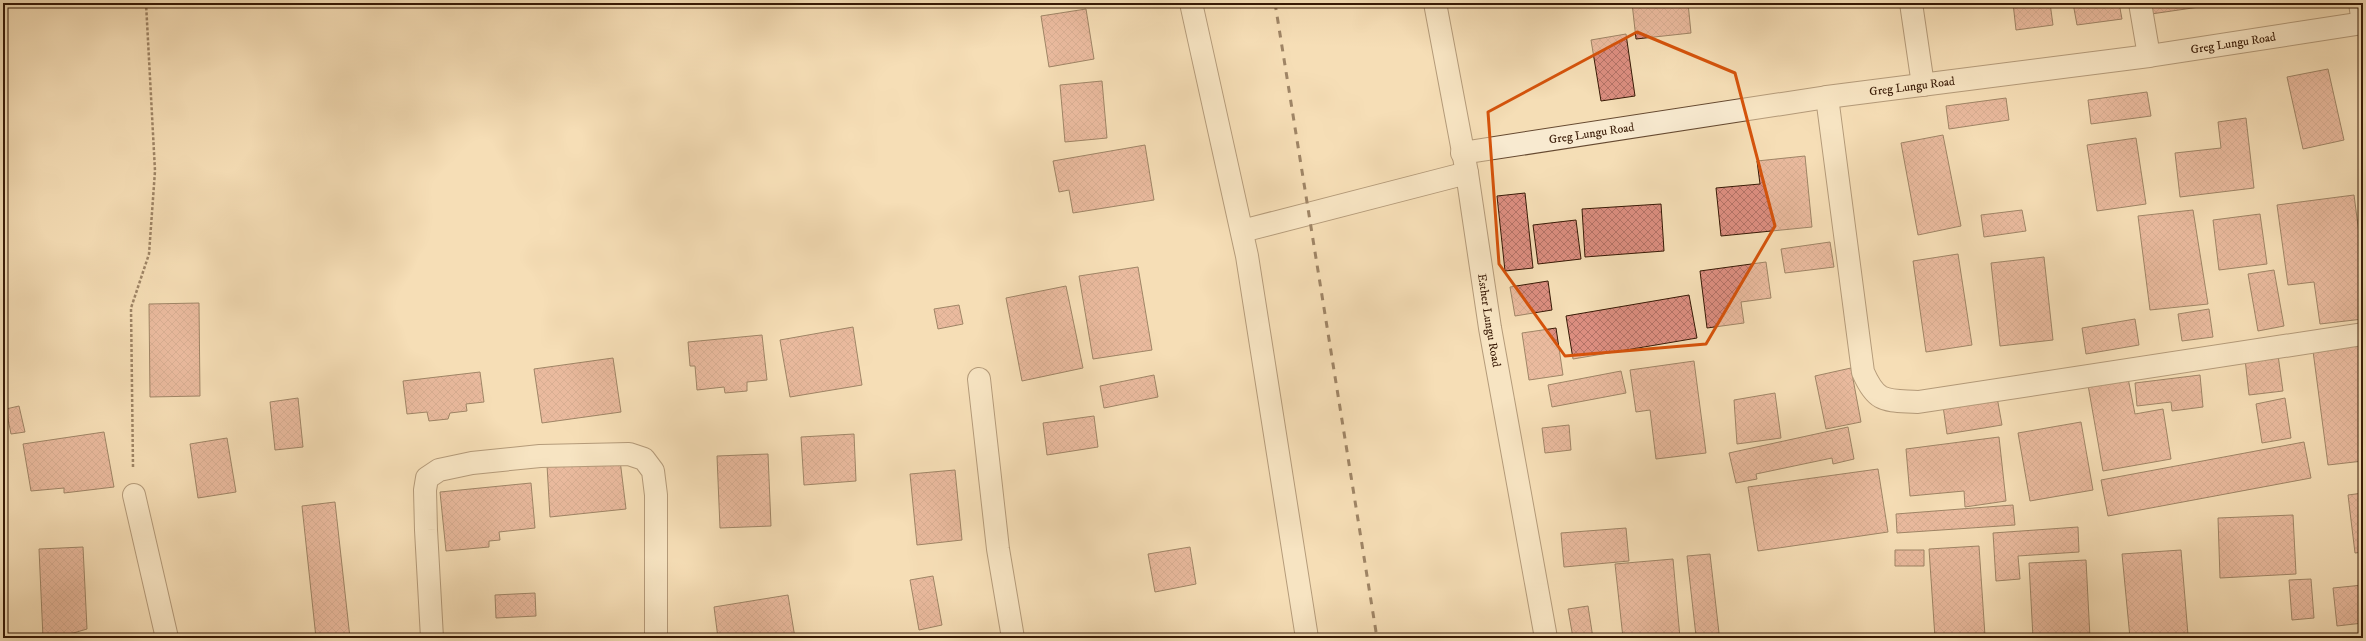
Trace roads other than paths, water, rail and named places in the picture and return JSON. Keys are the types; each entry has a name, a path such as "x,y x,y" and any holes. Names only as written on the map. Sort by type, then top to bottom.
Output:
{"street":[{"path":"1191,3 1242,231 1307,638"},
{"name":"Esther Lungu Road","path":"1435,3 1465,163 1490,328 1546,638"},
{"path":"1910,3 1922,85"},
{"path":"2140,3 2148,56"},
{"path":"2360,3 2363,23"},
{"name":"Greg Lungu Road","path":"1242,231 1465,163 1828,97 2148,56 2363,23"},
{"path":"1828,97 1863,372 1870,390 1886,400 1918,402 2363,334"},
{"path":"979,379 998,550 1013,638"},
{"path":"432,638 426,530 425,490 427,478 439,470 472,463 540,456 629,454 644,459 653,471 656,495 656,638"},
{"path":"134,495 167,638"}],"railway":[{"path":"1275,3 1377,638"}]}
